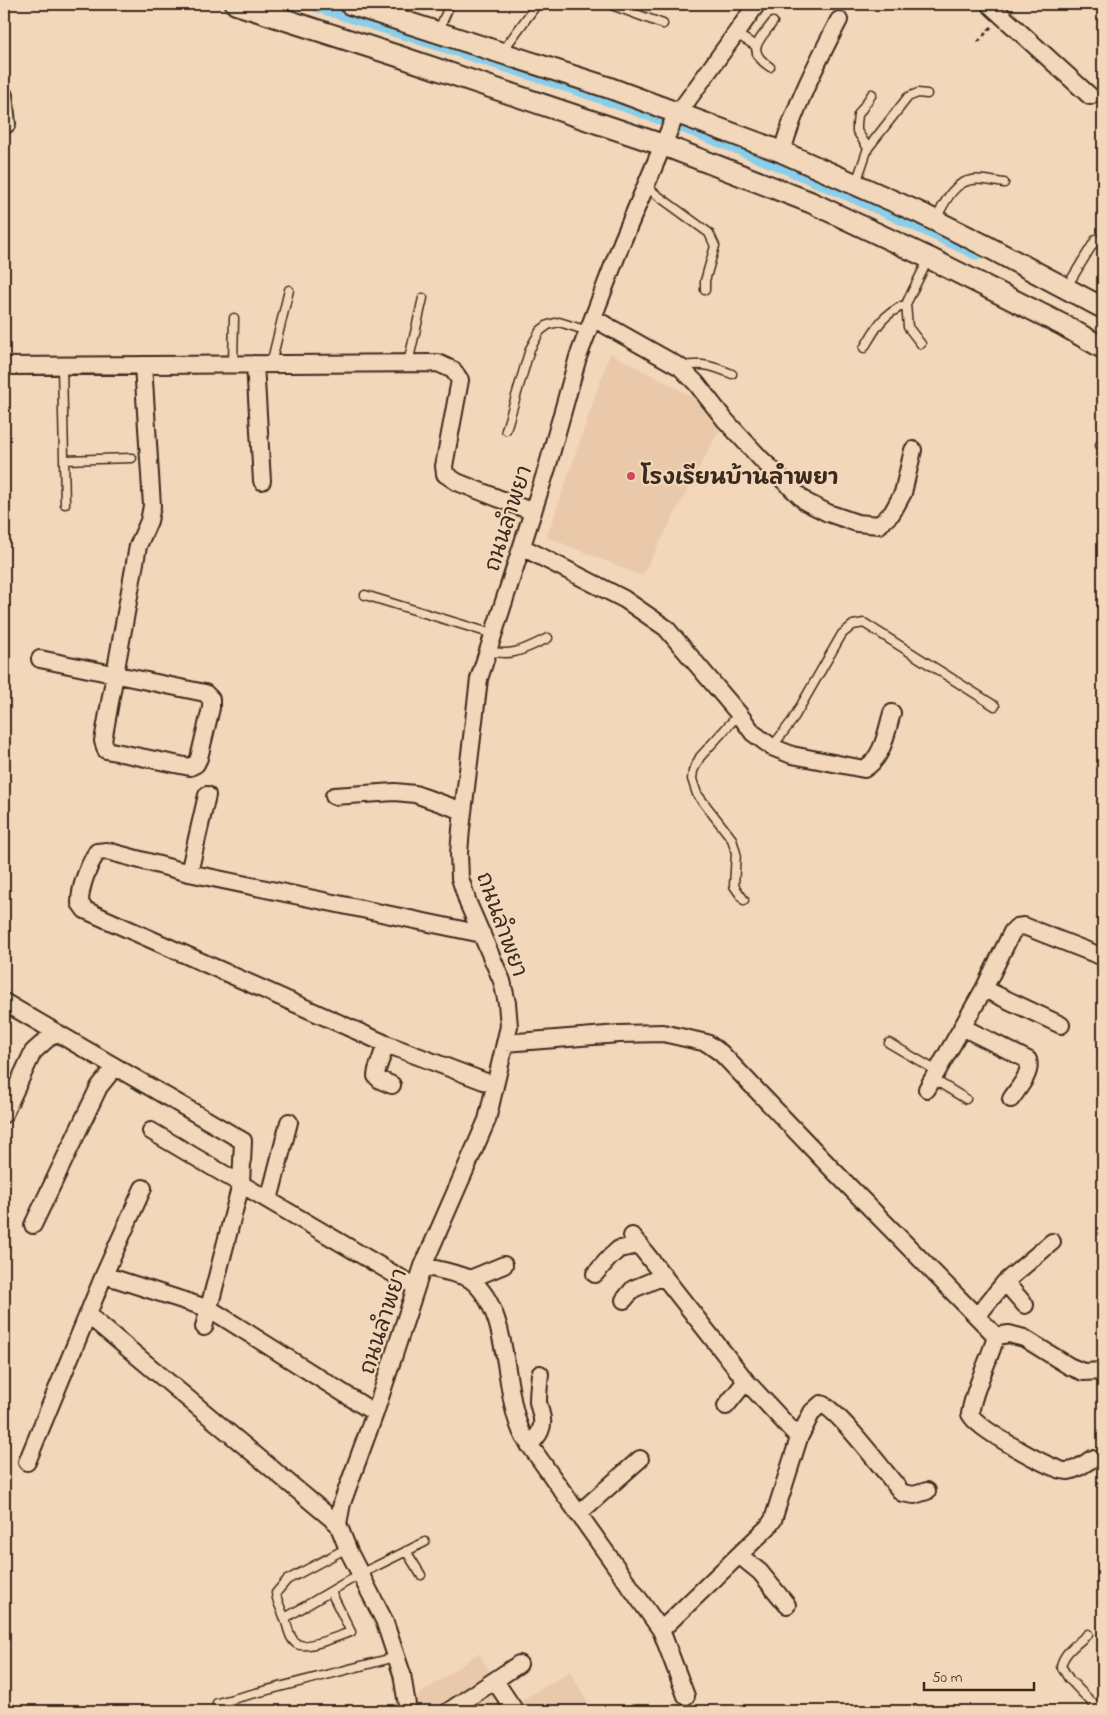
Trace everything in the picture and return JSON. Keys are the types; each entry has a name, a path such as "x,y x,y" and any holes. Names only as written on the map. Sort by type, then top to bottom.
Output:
{"street":[{"path":"236,4 664,142 810,202 929,258 1103,348"},
{"path":"350,4 384,9 437,32 610,88 676,116 782,152 936,221 1103,308"},
{"name":"ถนนลำพยา","path":"338,1524 342,1503 375,1413 423,1266 487,1120 509,1026 502,981 468,903 460,878 459,853 479,679 533,512 578,356 622,242 676,116 757,4"},
{"path":"994,7 1090,96"},
{"path":"782,152 790,126 810,77 839,20"},
{"path":"4,95 7,124"},
{"path":"591,324 680,368 696,383 724,420 761,459 806,502 828,513 857,523 879,524 892,513 902,493 913,450"},
{"path":"4,366 438,363 456,373 460,380 444,466 445,474 457,482 533,512"},
{"path":"262,481 263,364"},
{"path":"40,660 114,674 205,694 211,699 211,708 196,764 190,767 106,750 103,741 114,674 138,546 149,521 152,506 143,366"},
{"path":"522,547 624,598 666,628 753,733 772,747 792,755 864,769 873,764 881,750 892,713"},
{"path":"334,796 395,792 415,794 463,812"},
{"path":"189,873 207,795"},
{"path":"482,934 189,873 107,851 97,852 80,895 80,903 85,910 386,1044 494,1085"},
{"path":"932,1080 984,989 1012,932 1017,927 1024,926 1103,957"},
{"path":"984,989 1061,1025"},
{"path":"4,1002 243,1140 242,1184 204,1326"},
{"path":"962,1027 1028,1060 1028,1071 1011,1099"},
{"path":"4,1114 33,1052 55,1032"},
{"path":"505,1043 619,1034 663,1033 707,1043 721,1053 830,1168 996,1336"},
{"path":"386,1044 376,1070 376,1076 392,1086"},
{"path":"33,1225 98,1086 115,1067"},
{"path":"269,1200 289,1122"},
{"path":"151,1131 416,1287"},
{"path":"27,1462 104,1275 143,1188"},
{"path":"595,1274 619,1249 636,1240 746,1381 800,1438"},
{"path":"977,1316 1006,1282 1052,1242"},
{"path":"470,1279 504,1265"},
{"path":"423,1266 470,1279 485,1295 493,1313 504,1349 520,1431 661,1630 686,1696"},
{"path":"104,1275 210,1309 375,1413"},
{"path":"624,1300 633,1289 664,1276"},
{"path":"1006,1282 1025,1305"},
{"path":"88,1315 338,1524 347,1548 384,1620 402,1674 408,1711"},
{"path":"996,1336 1009,1334 1024,1338 1069,1366 1083,1372 1103,1371"},
{"path":"996,1336 991,1354 971,1404 970,1414 978,1423 1032,1457 1058,1470 1067,1472 1092,1459"},
{"path":"529,1445 538,1437 541,1427 542,1416 538,1406 540,1374"},
{"path":"726,1406 746,1381"},
{"path":"661,1630 773,1520 800,1438 812,1412 821,1404 827,1406 840,1419 902,1493 914,1495 928,1491"},
{"path":"578,1514 640,1459"},
{"path":"739,1555 760,1572 787,1606"},
{"path":"449,1711 519,1664"},
{"path":"495,1681 515,1711"}],"lane":[{"path":"437,32 450,4"},
{"path":"502,52 537,4"},
{"path":"609,4 663,24"},
{"path":"770,67 758,59 756,46 773,22"},
{"path":"736,34 756,46"},
{"path":"855,185 868,148 908,97 918,93 927,94"},
{"path":"868,148 857,131 857,124 858,115 872,94"},
{"path":"936,221 948,198 959,184 972,179 1004,183"},
{"path":"646,188 710,233 715,246 705,280 705,290"},
{"path":"1066,288 1096,239"},
{"path":"921,344 908,327 906,304 929,258"},
{"path":"263,364 289,290"},
{"path":"408,363 423,298"},
{"path":"864,348 880,321 891,312 906,304"},
{"path":"233,365 234,318"},
{"path":"506,430 530,349 540,331 548,325 559,322 591,324"},
{"path":"680,368 693,364 712,365 732,374"},
{"path":"62,366 65,504"},
{"path":"64,460 132,458"},
{"path":"365,595 493,634"},
{"path":"772,747 792,721 842,634 853,625 864,622 995,706"},
{"path":"488,651 513,654 548,638"},
{"path":"739,714 700,757 692,771 692,779 697,794 732,839 736,853 734,886 744,900"},
{"path":"889,1043 932,1080 966,1099"},
{"path":"285,1618 360,1574 425,1542"},
{"path":"331,1592 351,1632 319,1643 297,1644 290,1636 276,1593 287,1580 347,1548"},
{"path":"406,1551 421,1575"},
{"path":"1088,1634 1062,1659 1061,1666 1069,1679 1100,1711"},
{"path":"218,1703 396,1657"}],"path":[{"path":"978,42 994,7"}],"shaded area":[{"name":"โรงเรียนบ้านลำพยา","path":"610,353 727,415 642,576 547,537"},
{"path":"479,1653 515,1711 411,1711 411,1700"},
{"path":"570,1672 593,1711 525,1711 518,1702"}],"waterway":[{"path":"316,4 554,80 695,130 837,188 976,252"}],"place":[{"name":"โรงเรียนบ้านลำพยา","path":"631,476"}]}
